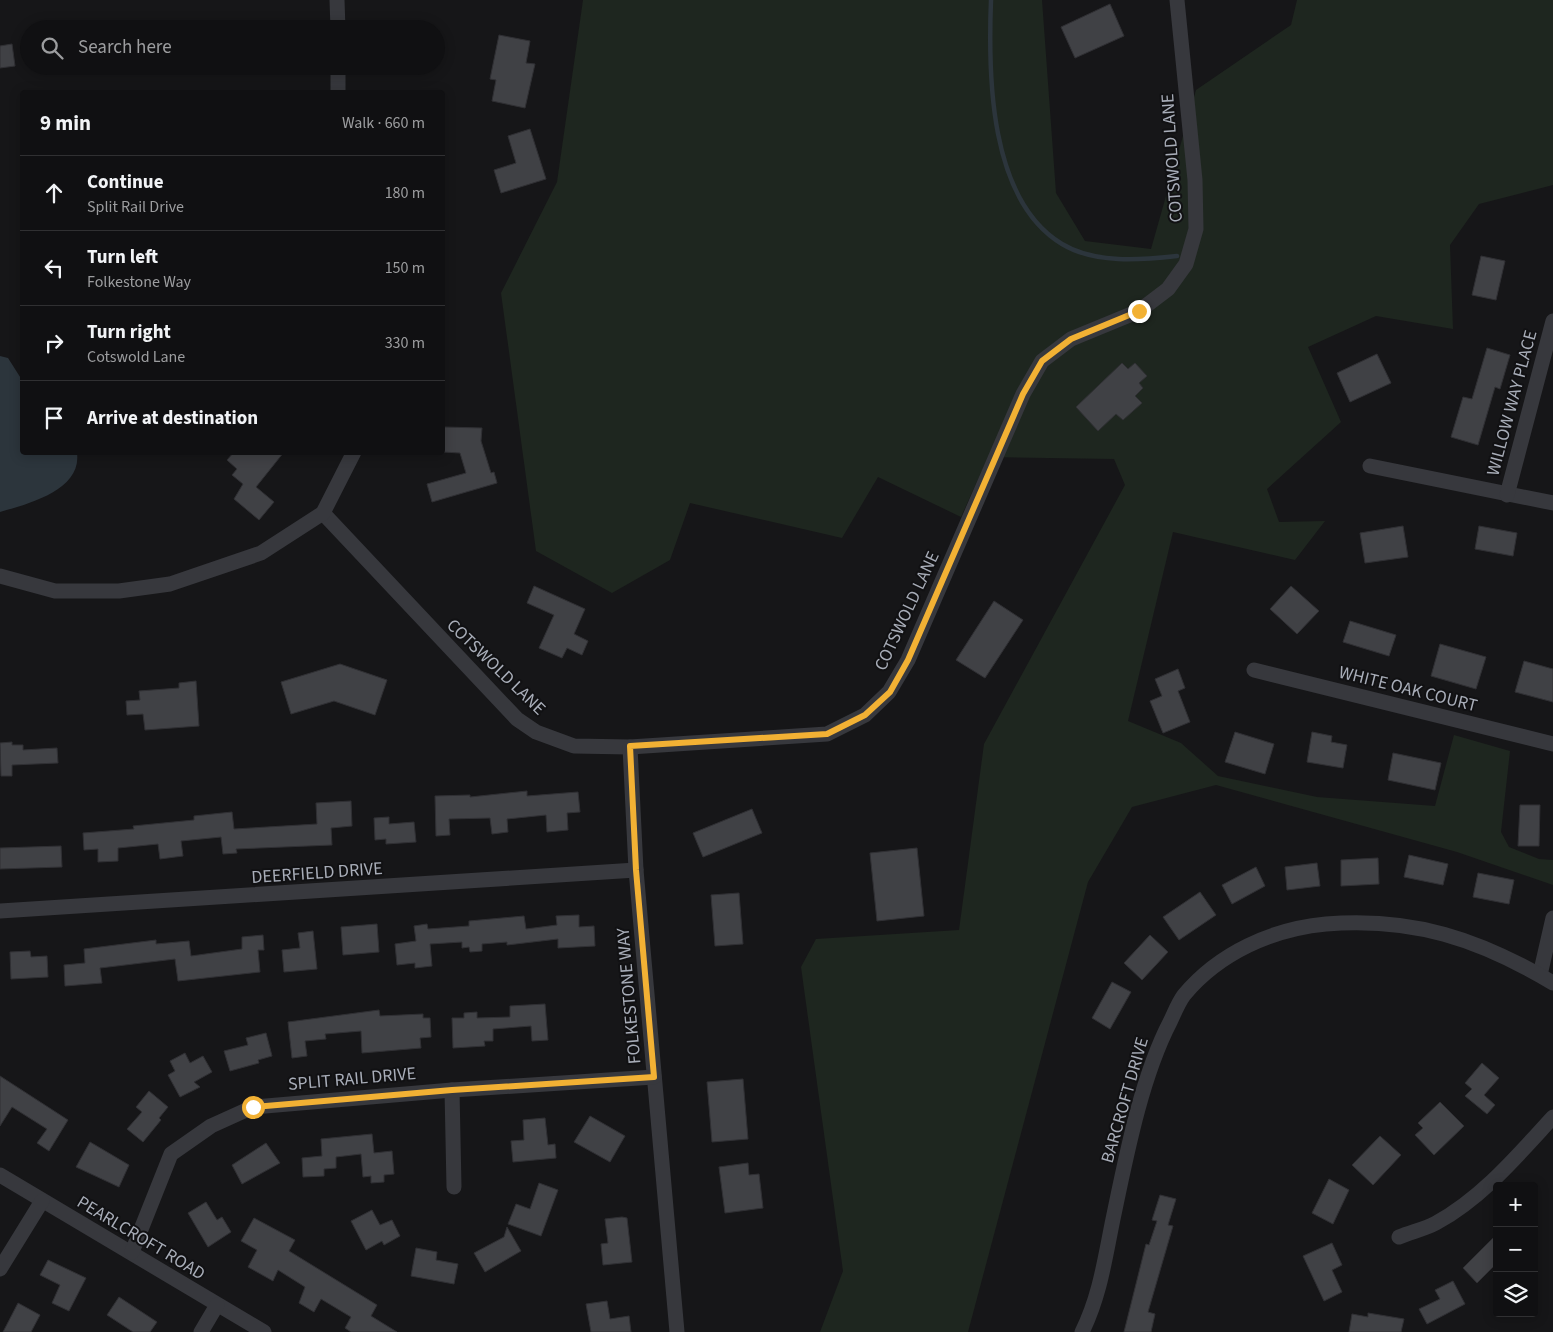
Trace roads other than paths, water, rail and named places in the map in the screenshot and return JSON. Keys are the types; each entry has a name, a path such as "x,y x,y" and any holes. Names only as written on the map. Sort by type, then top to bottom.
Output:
{"street":[{"path":"338,0 338,20"},
{"name":"COTSWOLD LANE","path":"323,513 517,720 536,732 574,746 630,746 827,734 865,715 890,692 908,660 1023,394 1042,361 1071,339 1139,311 1168,288 1186,264 1196,229 1195,180 1176,0"},
{"path":"338,75 338,90"},
{"name":"WILLOW WAY PLACE","path":"1507,495 1553,321"},
{"path":"0,576 54,591 119,591 170,584 261,553 323,513 352,455"},
{"path":"1370,466 1553,503"},
{"name":"WHITE OAK COURT","path":"1254,670 1553,744"},
{"name":"FOLKESTONE WAY","path":"630,746 636,870 677,1332"},
{"name":"DEERFIELD DRIVE","path":"0,911 636,870"},
{"path":"1540,975 1553,918"},
{"name":"BARCROFT DRIVE","path":"1086,1330 1098,1293 1124,1168 1156,1048 1182,997 1214,964 1255,942 1305,926 1358,922 1412,926 1463,939 1513,959 1553,983"},
{"name":"SPLIT RAIL DRIVE","path":"132,1252 171,1154 211,1126 253,1107 452,1090 654,1077"},
{"path":"452,1090 454,1187"},
{"path":"1399,1237 1435,1224 1468,1201 1503,1171 1553,1117"},
{"name":"PEARLCROFT ROAD","path":"0,1175 264,1332"},
{"path":"0,1269 42,1201"},
{"path":"201,1332 217,1305"}],"waterway":[{"path":"991,0 991,64 998,134 1007,167 1020,198 1038,224 1062,244 1089,255 1118,259 1148,259 1177,256"}]}
